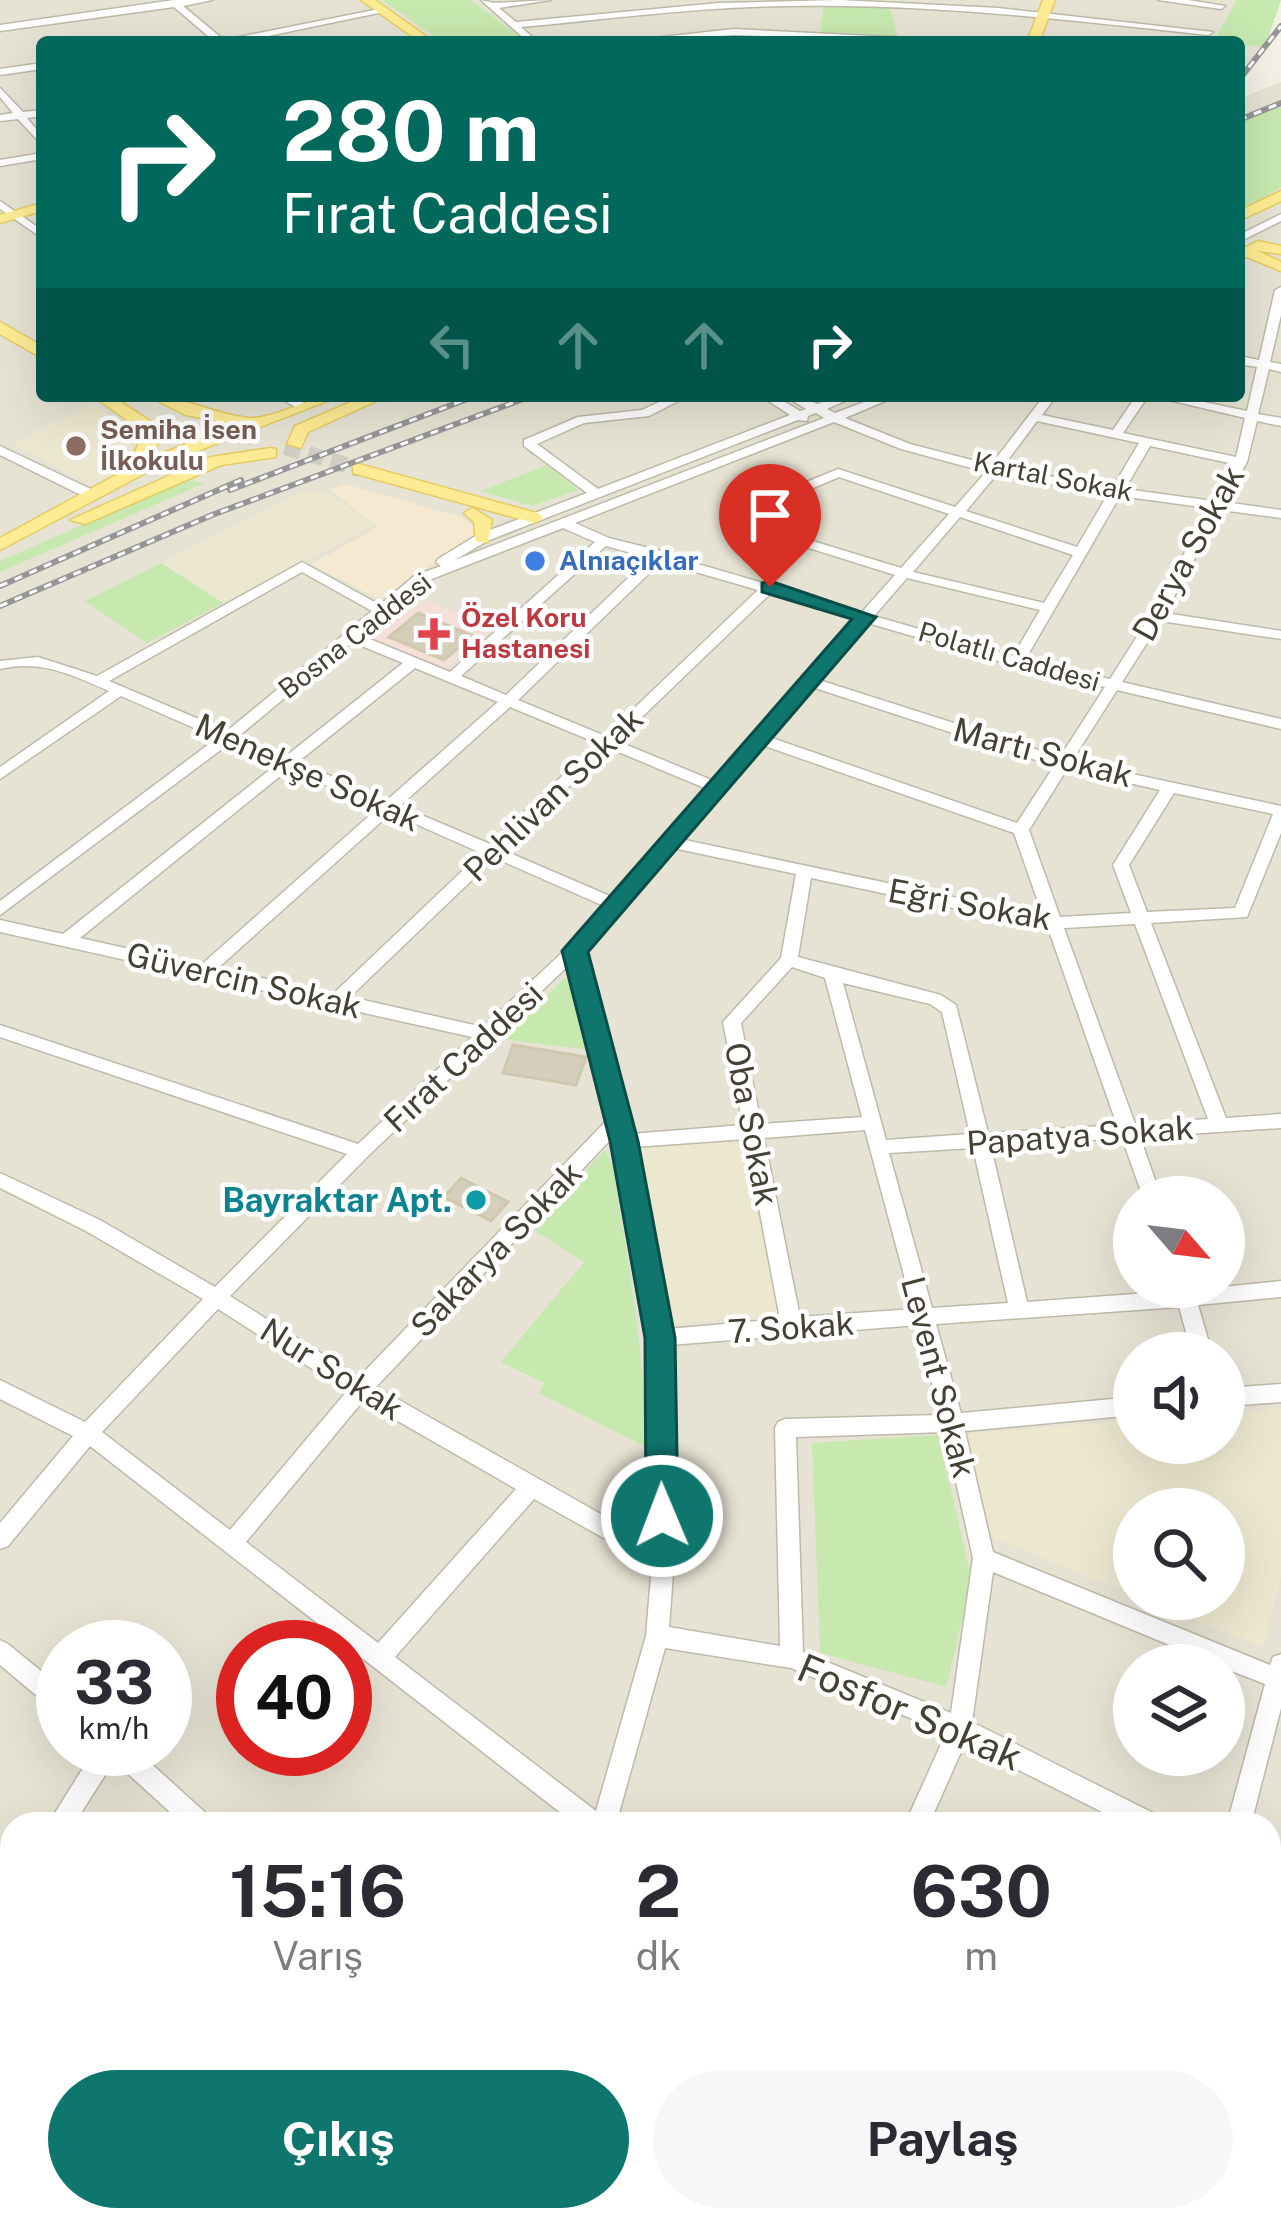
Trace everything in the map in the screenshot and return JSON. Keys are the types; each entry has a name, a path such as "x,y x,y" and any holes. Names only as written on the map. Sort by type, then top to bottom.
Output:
{"main road":[{"path":"367,0 419,36"},
{"path":"1035,36 1049,0"},
{"path":"1245,229 1281,195"},
{"path":"4,212 36,208"},
{"path":"1245,238 1273,253 1281,220"},
{"path":"0,323 36,344"},
{"path":"110,402 162,440 185,448"},
{"path":"134,402 211,430 151,402"},
{"path":"172,402 284,448"},
{"path":"0,545 185,448 252,434 315,402"},
{"path":"0,556 188,472 217,461 284,448 311,423 364,402"},
{"path":"124,478 145,454 153,430"},
{"path":"351,472 533,524 473,513 351,472"},
{"path":"473,513 483,520 482,538"}],"street":[{"path":"0,28 208,0"},
{"path":"488,3 547,0"},
{"path":"1162,0 1223,3 1205,36"},
{"path":"513,25 720,3 897,2 1126,18 1200,36"},
{"path":"897,2 903,36"},
{"path":"175,3 216,36"},
{"path":"488,3 526,36"},
{"path":"720,3 736,36"},
{"path":"255,36 383,11"},
{"path":"0,72 36,67"},
{"path":"0,91 36,136"},
{"path":"0,118 36,113"},
{"path":"0,163 36,157"},
{"path":"1245,231 1281,205"},
{"path":"4,212 36,231"},
{"path":"1245,233 1281,220"},
{"name":"Derya Sokak","path":"1021,830 1157,616 1241,462 1264,365 1274,344 1280,294"},
{"path":"1245,361 1281,368"},
{"path":"295,402 303,406"},
{"path":"595,493 528,443 582,420 645,413 669,402"},
{"path":"775,402 796,415"},
{"name":"Kartal Sokak","path":"798,402 820,418 995,470 1281,514"},
{"name":"Bosna Caddesi","path":"0,909 230,736 419,579 595,493 796,415 820,418 842,402"},
{"name":"Bosna Caddesi","path":"533,524 570,523 820,418 872,402"},
{"name":"Fırat Caddesi","path":"0,1540 88,1433 217,1297 574,951 995,470 1045,402"},
{"path":"1115,436 1138,402"},
{"path":"1186,402 1281,422"},
{"path":"1034,417 1241,462"},
{"path":"1017,662 1145,443"},
{"path":"0,450 94,496"},
{"path":"1047,608 902,573 760,528 754,519 756,508 838,473 1082,553"},
{"name":"Polatlı Caddesi","path":"570,523 604,541 1017,662 1281,724"},
{"path":"419,579 482,538 533,524 604,541"},
{"path":"450,679 604,541"},
{"path":"203,972 506,703 659,555"},
{"path":"98,681 302,566 381,611"},
{"name":"Pehlivan Sokak","path":"337,1000 770,587"},
{"path":"1157,616 1281,635"},
{"path":"351,636 716,787"},
{"name":"Menekşe Sokak","path":"0,664 43,659 612,903"},
{"path":"67,940 413,662"},
{"name":"Martı Sokak","path":"808,682 1065,764 1281,812"},
{"path":"0,774 120,690"},
{"path":"758,738 1021,830 1145,1176"},
{"path":"1171,785 1121,865 1220,1126"},
{"name":"Eğri Sokak","path":"669,842 1051,923 1241,913 1281,812"},
{"path":"804,873 789,959 935,999 950,1009 1020,1312"},
{"name":"Güvercin Sokak","path":"0,926 488,1034"},
{"path":"574,951 621,1130 660,1338 663,1560 657,1636 607,1812"},
{"name":"Oba Sokak","path":"789,959 732,1022 791,1324"},
{"name":"Levent Sokak","path":"832,974 953,1423 984,1558 960,1728 922,1812"},
{"path":"0,1031 362,1152"},
{"name":"Papatya Sokak","path":"879,1147 1281,1121"},
{"path":"621,1130 753,1131 872,1124"},
{"name":"Sakarya Sokak","path":"233,1543 362,1389 621,1130"},
{"name":"Nur Sokak","path":"0,1180 57,1204 362,1389 663,1560"},
{"name":"7. Sokak","path":"1245,1290 1281,1289"},
{"name":"7. Sokak","path":"660,1338 1113,1301"},
{"path":"0,1389 88,1433 579,1812"},
{"path":"1245,1396 1281,1393"},
{"path":"792,1658 785,1428 953,1423 1113,1408"},
{"path":"380,1657 532,1486"},
{"path":"984,1558 1279,1672 1242,1812"},
{"name":"Fosfor Sokak","path":"657,1636 792,1658 960,1728 1127,1812"},
{"path":"0,1651 36,1681"},
{"path":"68,1812 91,1776"},
{"path":"148,1776 188,1812"}],"shaded area":[{"path":"0,0 1281,0 1265,47 1245,68 1245,36 36,36 36,402 1245,402 1245,97 1281,82 1281,1812 0,1812"},
{"name":"Semiha İsen İlkokulu","path":"91,404 141,433 121,468 93,486 12,444"},
{"path":"344,484 462,517 476,535 380,600 311,564 378,527 330,490"},
{"path":"304,491 328,494 375,525 223,603 161,563"},
{"name":"Özel Koru Hastanesi","path":"424,599 496,628 444,670 371,640"},
{"path":"744,1140 782,1315 669,1324 639,1148"},
{"path":"1281,1408 1281,1576 1264,1648 1195,1620 1245,1620 1245,1488 1113,1488 1113,1586 992,1537 966,1434 1113,1422 1113,1464 1245,1464 1245,1411"}],"green space":[{"path":"382,0 471,0 519,36 433,36"},
{"path":"1237,0 1281,0 1265,47 1245,45 1245,36 1216,36"},
{"path":"824,6 890,7 898,36 882,36 820,32"},
{"path":"1281,107 1281,187 1245,208 1245,120"},
{"path":"547,465 578,490 532,506 481,491"},
{"path":"185,480 205,483 0,572 0,561"},
{"path":"161,563 223,603 147,643 85,601"},
{"path":"564,979 573,980 589,1050 502,1039"},
{"path":"605,1150 613,1167 635,1307 646,1447 539,1393 544,1383 501,1362 584,1262 535,1231 542,1217"},
{"path":"938,1435 972,1580 946,1687 820,1653 812,1443"}],"building":[{"name":"Özel Koru Hastanesi","path":"418,613 473,636 444,660 389,637"},
{"path":"513,1045 586,1057 576,1085 503,1073"},
{"name":"Bayraktar Apt.","path":"461,1178 508,1202 491,1221 444,1197"}],"tunnel":[{"path":"217,427 254,437"},
{"path":"285,447 359,469"}],"railway":[{"path":"1245,72 1281,26"},
{"path":"1245,118 1281,103"},
{"path":"230,490 459,402"},
{"path":"0,606 212,515 515,402"},
{"path":"0,586 241,480"}],"place":[{"name":"Semiha İsen İlkokulu","path":"76,446"},
{"name":"Alnıaçıklar","path":"535,561"},
{"name":"Özel Koru Hastanesi","path":"434,634"},
{"name":"Bayraktar Apt.","path":"476,1200"}],"route":[{"path":"662,1516 660,1338 624,1141 574,951 865,617 770,587"}]}
